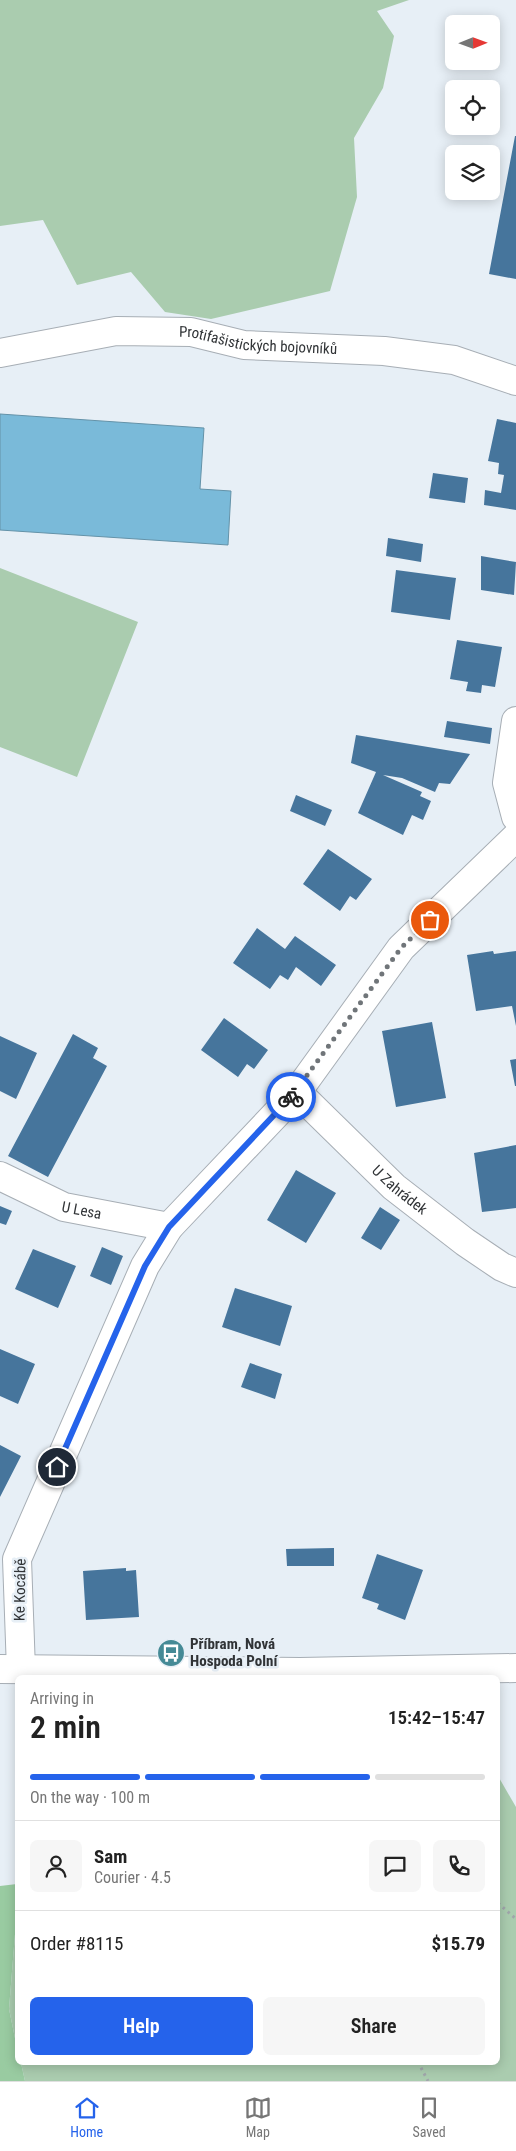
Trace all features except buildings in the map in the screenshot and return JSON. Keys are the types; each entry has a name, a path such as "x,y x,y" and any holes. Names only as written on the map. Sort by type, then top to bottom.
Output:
{"street":[{"name":"Protifašistických bojovníků","path":"0,353 116,331 191,332 244,345 384,351 454,360 516,381"},
{"path":"516,720 507,783 516,817"},
{"name":"Ke Kocábě","path":"10,1670 9,1557 145,1266 169,1227 296,1092 401,948 516,837"},
{"name":"U Zahrádek","path":"296,1092 394,1188 465,1242 502,1267 516,1273"},
{"name":"U Lesa","path":"0,1176 64,1206 169,1227"},
{"path":"10,1670 300,1672 516,1668"}],"path":[{"path":"500,1905 516,1918"},
{"path":"420,2065 428,2081"}],"green space":[{"path":"0,0 409,0 377,11 394,36 383,88 354,138 357,197 330,291 211,319 165,312 131,272 77,285 43,220 0,226"},
{"path":"0,568 138,622 77,777 0,747"},
{"path":"500,1779 516,1807 516,2081 25,2081 21,2065 500,2065"},
{"path":"15,1884 15,1934 9,2009 15,2038 15,2065 21,2065 25,2081 0,2081 0,1886"},
{"path":"15,1934 15,2038 9,2009"}],"water":[{"path":"0,414 204,428 200,489 231,491 228,545 0,530"}],"way so far":[{"path":"291,1097 401,948 430,920"}],"place":[{"name":"Příbram, Nová Hospoda Polní","path":"171,1653"}],"route":[{"path":"57,1467 145,1266 169,1227 291,1097"}]}
